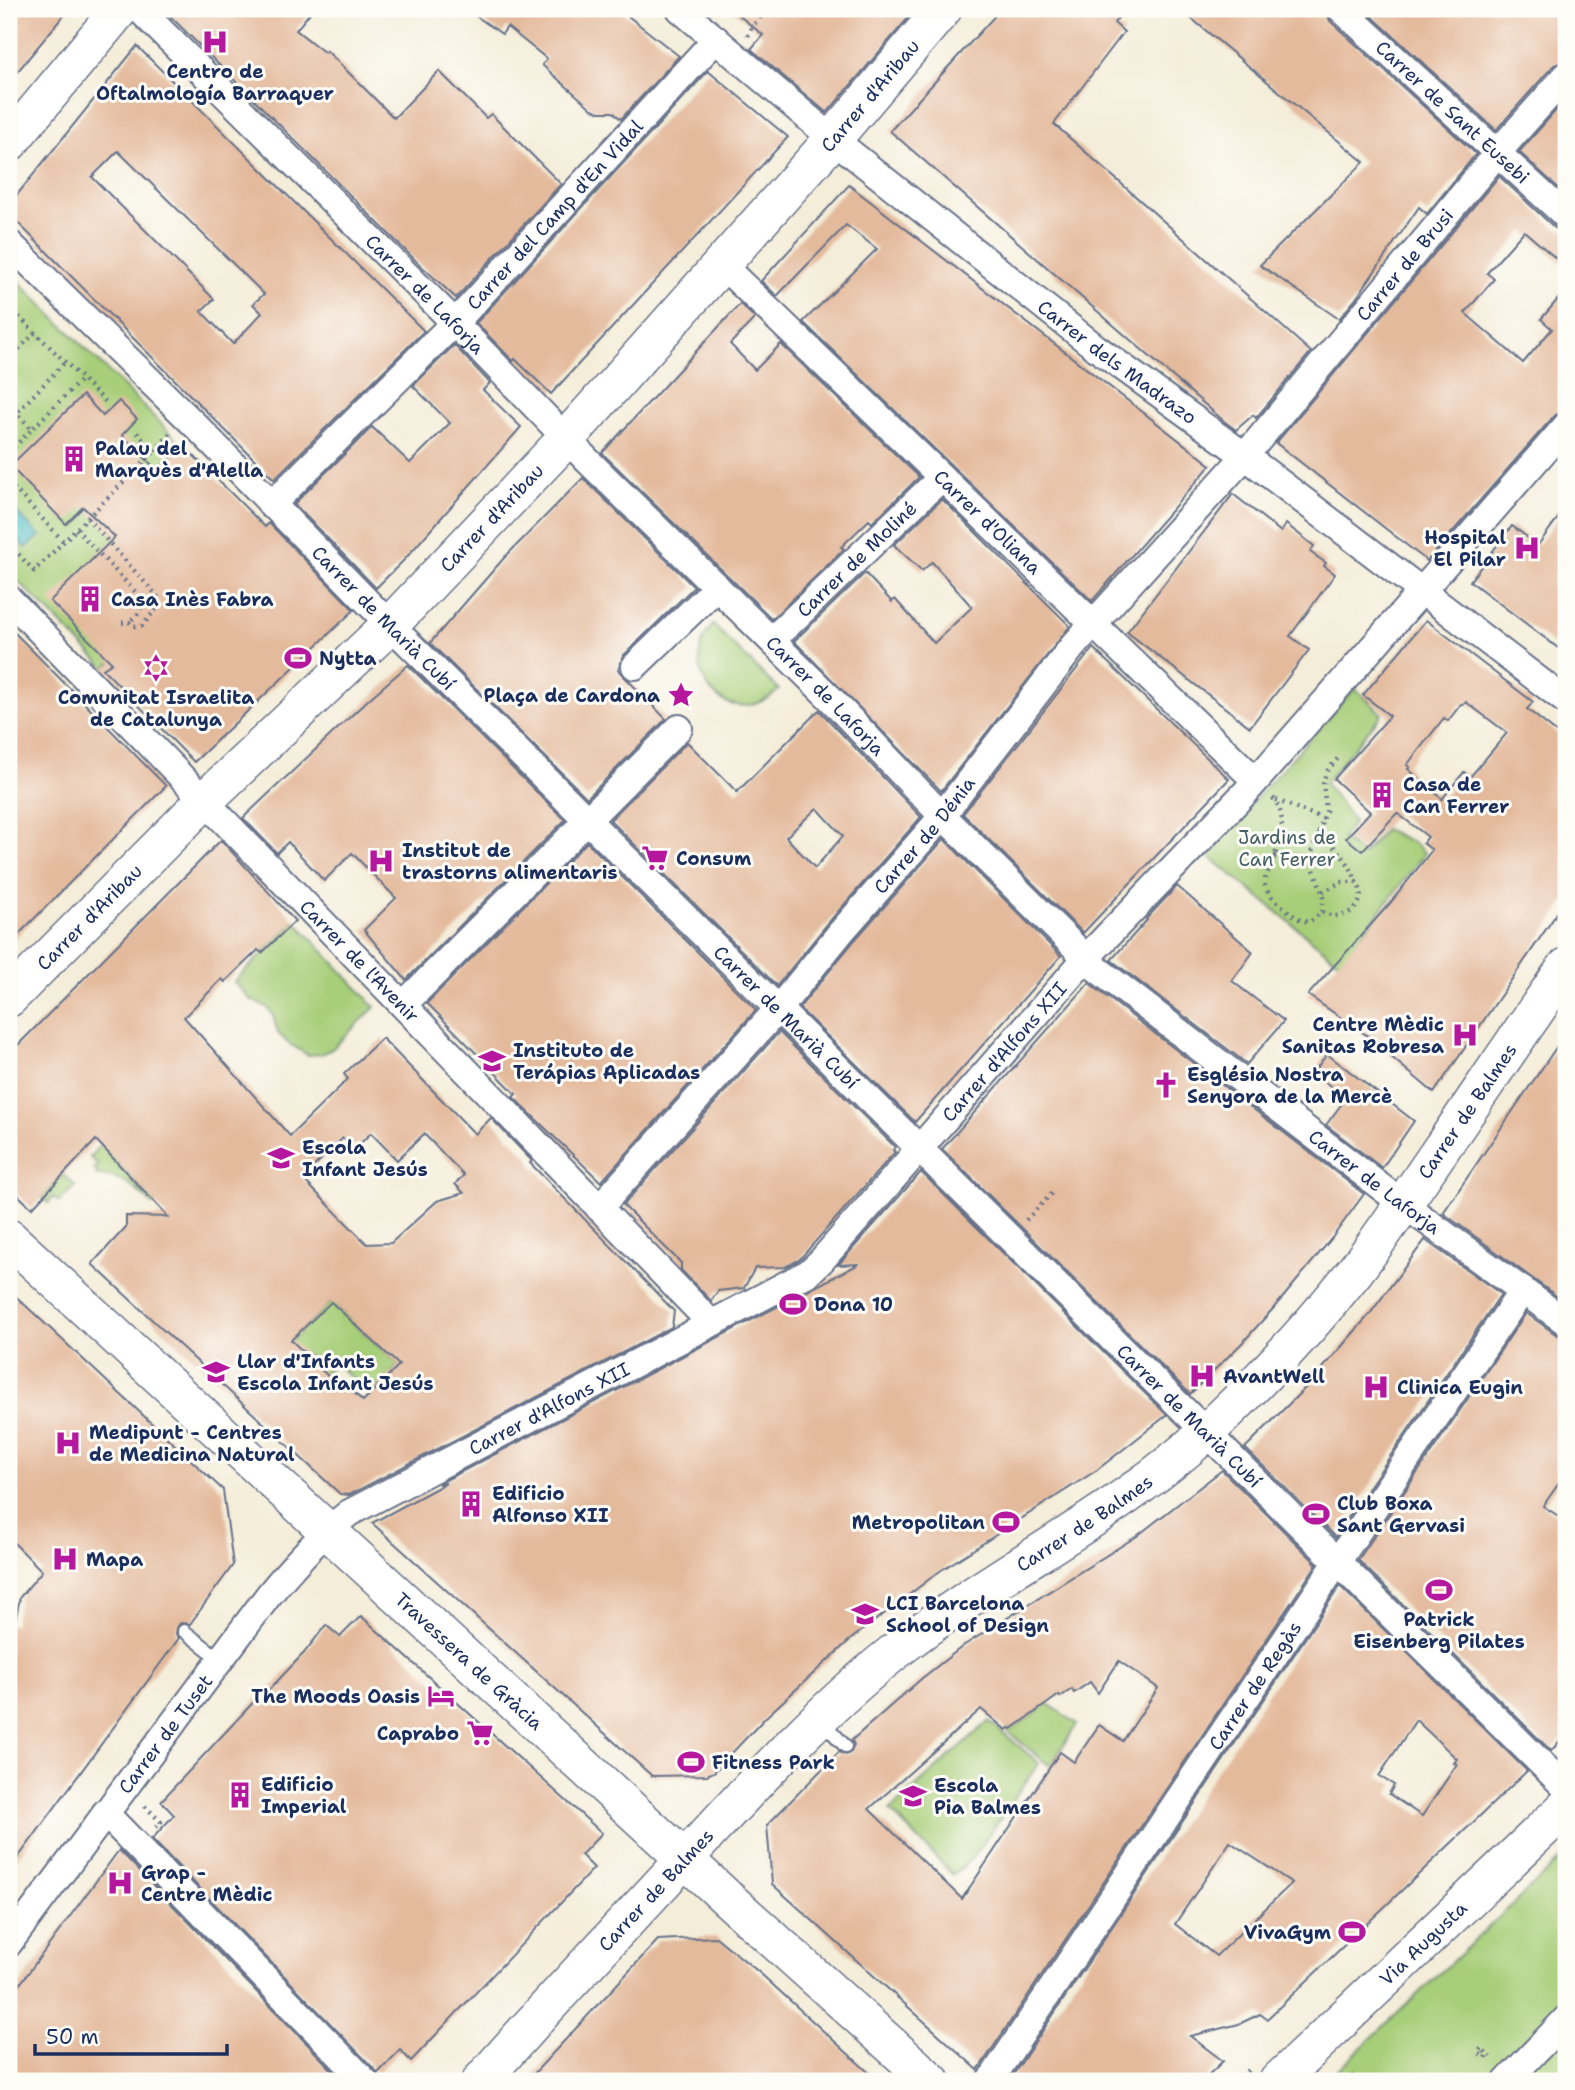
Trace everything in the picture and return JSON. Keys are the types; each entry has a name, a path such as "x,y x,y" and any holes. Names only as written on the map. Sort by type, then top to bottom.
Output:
{"street":[{"path":"9,143 120,9"},
{"name":"Carrer de Laforja","path":"139,9 454,323 566,439 772,640 1097,969 1403,1204 1566,1322"},
{"name":"Carrer dels Madrazo","path":"680,9 833,139 1095,347 1245,456 1566,701"},
{"name":"Carrer d'Aribau","path":"9,998 204,800 390,625 566,439 833,139 943,9"},
{"name":"Carrer de Sant Eusebi","path":"1341,9 1566,216"},
{"name":"Carrer del Camp d'En Vidal","path":"271,505 454,323 716,39"},
{"name":"Carrer de Brusi","path":"1245,456 1499,152 1566,76"},
{"name":"Carrer de Marià Cubí","path":"9,243 197,427 390,625 1338,1561 1409,1643 1496,1728 1566,1788"},
{"name":"Carrer d'Oliana","path":"721,264 1262,787"},
{"name":"Carrer d'Alfons XII","path":"327,1530 349,1513 808,1273 1086,958 1262,787 1421,591 1566,426"},
{"name":"Carrer de Dénia","path":"599,1208 779,1008 942,815 1025,706 1092,625 1245,456"},
{"name":"Carrer de Moliné","path":"772,640 941,478"},
{"path":"635,666 717,587"},
{"name":"Carrer de l'Avenir","path":"10,604 711,1323"},
{"path":"402,1005 679,728"},
{"name":"Carrer de Balmes","path":"481,2081 752,1785 819,1718 904,1644 967,1599 1077,1530 1134,1490 1206,1433 1306,1328 1354,1271 1566,967"},
{"name":"Travessera de Gràcia","path":"9,1238 685,1859 931,2081"},
{"name":"Carrer de Regàs","path":"990,2081 1522,1290"},
{"name":"Carrer de Tuset","path":"9,1943 285,1574 327,1530"},
{"name":"Via Augusta","path":"1278,2081 1566,1807"},
{"path":"105,1813 365,2081"},
{"path":"1507,2081 1566,2019"}],"lane":[{"path":"184,1631 220,1659"},
{"path":"819,1718 845,1746"}],"path":[{"path":"747,38 752,27 768,9"},
{"path":"9,307 107,403"},
{"path":"9,359 35,333"},
{"path":"9,422 65,362"},
{"path":"9,452 82,379"},
{"path":"9,406 32,429"},
{"path":"9,544 34,571 174,429"},
{"path":"136,432 155,451"},
{"path":"9,483 63,541"},
{"path":"87,518 159,598 158,608 142,626 129,622"},
{"path":"76,529 143,600 139,613 129,622 121,623"},
{"path":"1262,787 1275,800 1283,819 1265,887 1272,898 1301,921 1310,922 1322,912 1323,892 1310,858 1327,803 1323,782 1339,757"},
{"path":"1275,800 1324,819"},
{"path":"1318,832 1348,862 1356,883 1361,888 1362,898 1359,905 1342,915 1334,916 1322,912"},
{"path":"1274,856 1310,858"},
{"path":"1323,892 1341,882 1356,883"},
{"path":"1020,1226 1054,1191"},
{"name":"Carrer de Tuset","path":"145,1806 161,1822"},
{"path":"1351,2075 1357,2081"}],"green space":[{"path":"9,272 183,446 108,522 111,533 175,598 105,668 9,572"},
{"path":"713,625 779,690 759,702 740,705 724,701 711,691 703,676 700,659 703,641"},
{"name":"Jardins de Can Ferrer","path":"1355,688 1382,714 1325,783 1354,822 1342,838 1363,855 1385,829 1414,843 1425,853 1340,963 1206,854"},
{"path":"295,921 375,1007 332,1049 321,1054 308,1055 288,1043 278,1033 273,1015 267,1007 251,1000 234,982"},
{"path":"103,1141 117,1163 146,1195 156,1202 153,1205 120,1180 96,1176 98,1173 94,1169 98,1165 90,1157"},
{"path":"63,1175 75,1186 59,1202 53,1197 48,1203 42,1197"},
{"path":"331,1302 399,1365 369,1395 335,1363 320,1377 307,1356 286,1345"},
{"path":"1044,1701 1077,1724 1050,1766 1006,1730 1013,1729 1043,1707"},
{"path":"989,1721 1039,1763 973,1857 953,1875 890,1810"},
{"path":"1566,1854 1566,2064 1551,2081 1326,2081"}],"water":[{"path":"9,505 40,536 26,548 9,531"}],"building":[{"path":"9,9 69,9 9,82"},
{"path":"163,9 313,9 296,30 325,53 327,51 394,118 439,71 486,118 491,114 561,184 456,298"},
{"path":"466,9 619,9 679,56 621,119 613,112 592,109 542,65 547,59 507,27 502,34"},
{"path":"731,9 916,9 827,113 751,49 763,35"},
{"path":"1001,9 1125,9 1114,23 1124,32 1054,124 1311,352 1256,418 1253,415 1236,430 890,131"},
{"path":"1180,9 1326,9 1330,21 1476,154 1427,214 1419,207 1339,319 1260,265 1364,162"},
{"path":"1364,9 1566,9 1566,61 1554,65 1496,130"},
{"path":"137,46 424,331 274,479 18,223 13,214 13,201","holes":["118,151 264,294 253,304 262,313 233,344 201,311 214,299 92,177"]},
{"path":"708,71 788,137 551,394 515,359 513,361 476,323"},
{"path":"1566,99 1566,195 1519,152"},
{"path":"1499,176 1555,228 1566,231 1566,267 1524,231 1487,273 1494,279 1465,313 1523,363 1552,329 1541,319 1566,290 1566,410 1554,416 1427,561 1276,443"},
{"path":"849,185 1211,465 1092,601 803,322 877,249 846,225 777,296 761,281"},
{"path":"740,304 755,318 730,344 755,370 781,344 919,477 872,523 869,520 841,547 844,549 772,619 602,453"},
{"path":"454,345 490,383 483,390 521,427 405,559 376,588 294,504 372,427 410,463 450,423 413,386"},
{"path":"83,395 103,416 119,401 137,419 122,435 158,471 183,445 265,527 269,523 354,610 194,762 103,669 112,663 50,601 115,537 83,507 66,524 10,466"},
{"path":"583,478 694,587 624,655 618,670 666,719 587,798 430,643 504,558"},
{"path":"1233,494 1281,532 1286,524 1314,546 1310,552 1326,563 1324,566 1335,574 1290,636 1309,650 1250,727 1127,632"},
{"path":"942,499 1070,626 941,791 794,641 865,573 892,602 895,599 934,643 972,607 932,562 922,571 894,545"},
{"name":"Hospital El Pilar","path":"1566,507 1566,654 1470,581 1512,526 1538,545"},
{"path":"1426,620 1533,702 1527,709 1566,740 1566,900 1434,1093 1383,1050 1385,1048 1308,995 1391,902 1432,850 1423,843 1428,837 1397,813 1362,851 1346,838 1370,812 1334,779 1390,716 1363,695","holes":["1466,702 1507,733 1470,777 1464,772 1442,799 1408,769 1410,767 1407,765 1444,718 1448,721 1461,704"]},
{"path":"9,627 166,786 9,944"},
{"path":"1093,648 1229,779 1083,933 963,814"},
{"path":"408,665 565,820 406,980 364,930 396,898 352,853 324,881 288,842 277,853 243,818"},
{"path":"819,710 921,817 777,986 610,820 687,742 737,792","holes":["817,808 843,836 815,868 786,837"]},
{"path":"944,839 1061,956 915,1122 799,1008"},
{"path":"221,840 295,921 262,953 258,950 225,982 222,979 184,1017 290,1136 348,1079 344,1074 382,1038 475,1134 491,1118 532,1161 530,1163 674,1311 672,1327 349,1495 340,1494 92,1264 126,1227 126,1216 168,1217 96,1140 32,1208 9,1187 9,1054","holes":["371,1133 397,1160 424,1134 464,1175 455,1184 464,1193 437,1201 391,1243 367,1244 302,1178 343,1138 354,1149","331,1302 399,1365 363,1401 337,1377 333,1381 291,1340"]},
{"path":"587,842 756,1010 601,1182 513,1097 516,1094 427,1003"},
{"path":"1177,886 1253,952 1232,981 1284,1021 1247,1064 1111,960"},
{"path":"1089,983 1364,1194 1280,1301 1190,1394 942,1149"},
{"path":"779,1032 895,1147 895,1152 799,1260 785,1267 755,1268 744,1288 718,1291 711,1301 681,1270 681,1263 623,1205"},
{"path":"1566,1033 1566,1303 1443,1213"},
{"path":"1327,1054 1414,1121 1382,1168 1326,1125 1346,1098 1313,1073"},
{"path":"921,1172 1167,1415 1097,1470 940,1571 851,1639 766,1717 714,1772 707,1775 652,1776 372,1523 446,1483 438,1484 859,1264 838,1265"},
{"path":"1425,1240 1501,1294 1335,1537 1245,1448 1309,1384 1369,1315"},
{"path":"9,1290 223,1490 233,1565 190,1624 181,1623 177,1626 176,1634 179,1638 9,1870 9,1623 14,1627 20,1597 42,1571 9,1538"},
{"path":"1526,1313 1557,1335 1566,1337 1566,1473 1543,1506 1566,1521 1566,1734 1551,1751 1358,1560"},
{"path":"1222,1470 1317,1564 978,2070 772,1884 767,1825 839,1752 846,1755 851,1752 854,1745 852,1740 963,1646 1137,1536","holes":["1119,1661 1158,1688 1123,1741 1099,1725 1074,1762 1060,1752 962,1899 869,1809 981,1709 1006,1730 1012,1729 1059,1695 1060,1697 1072,1689 1074,1693 1090,1682 1098,1693"]},
{"path":"1340,1586 1527,1771 1267,2019 1260,2014 1239,2024 1190,2036 1223,2061 1202,2081 1009,2081","holes":["1416,1720 1457,1759 1454,1763 1457,1764 1422,1816 1389,1794 1394,1785 1379,1776","1230,1842 1292,1883 1216,1956 1175,1924"]},
{"path":"361,1616 602,1833 581,1855 594,1868 411,2061 400,2050 378,2073 152,1839 174,1815 161,1801 261,1694 263,1696 304,1653 326,1625 340,1637"},
{"path":"119,1850 343,2081 9,2081 9,1999"},
{"path":"716,1937 761,1974 878,2081 527,2081 658,1940"}],"place":[{"name":"Centro de Oftalmología Barraquer","path":"215,42"},
{"name":"Palau del Marquès d'Alella","path":"74,459"},
{"name":"Hospital El Pilar","path":"1527,548"},
{"name":"Casa Inès Fabra","path":"90,599"},
{"name":"Nytta","path":"298,658"},
{"name":"Comunitat Israelita de Catalunya","path":"156,668"},
{"name":"Plaça de Cardona","path":"681,695"},
{"name":"Casa de Can Ferrer","path":"1382,795"},
{"name":"Consum","path":"655,858"},
{"name":"Institut de trastorns alimentaris","path":"381,861"},
{"name":"Centre Mèdic Sanitas Robresa","path":"1465,1035"},
{"name":"Instituto de Terápias Aplicadas","path":"492,1061"},
{"name":"Església Nostra Senyora de la Mercè","path":"1166,1085"},
{"name":"Escola Infant Jesús","path":"281,1158"},
{"name":"Dona 10","path":"793,1304"},
{"name":"Llar d'Infants Escola Infant Jesús","path":"216,1372"},
{"name":"AvantWell","path":"1202,1376"},
{"name":"Clinica Eugin","path":"1376,1387"},
{"name":"Medipunt - Centres de Medicina Natural","path":"68,1443"},
{"name":"Edificio Alfonso XII","path":"471,1504"},
{"name":"Club Boxa Sant Gervasi","path":"1316,1514"},
{"name":"Metropolitan","path":"1006,1522"},
{"name":"Mapa","path":"65,1559"},
{"name":"Patrick Eisenberg Pilates","path":"1439,1590"},
{"name":"LCI Barcelona School of Design","path":"865,1614"},
{"name":"The Moods Oasis","path":"441,1696"},
{"name":"Caprabo","path":"480,1733"},
{"name":"Fitness Park","path":"691,1762"},
{"name":"Edificio Imperial","path":"240,1795"},
{"name":"Escola Pia Balmes","path":"913,1796"},
{"name":"Grap - Centre Mèdic","path":"120,1883"},
{"name":"VivaGym","path":"1352,1932"}]}
